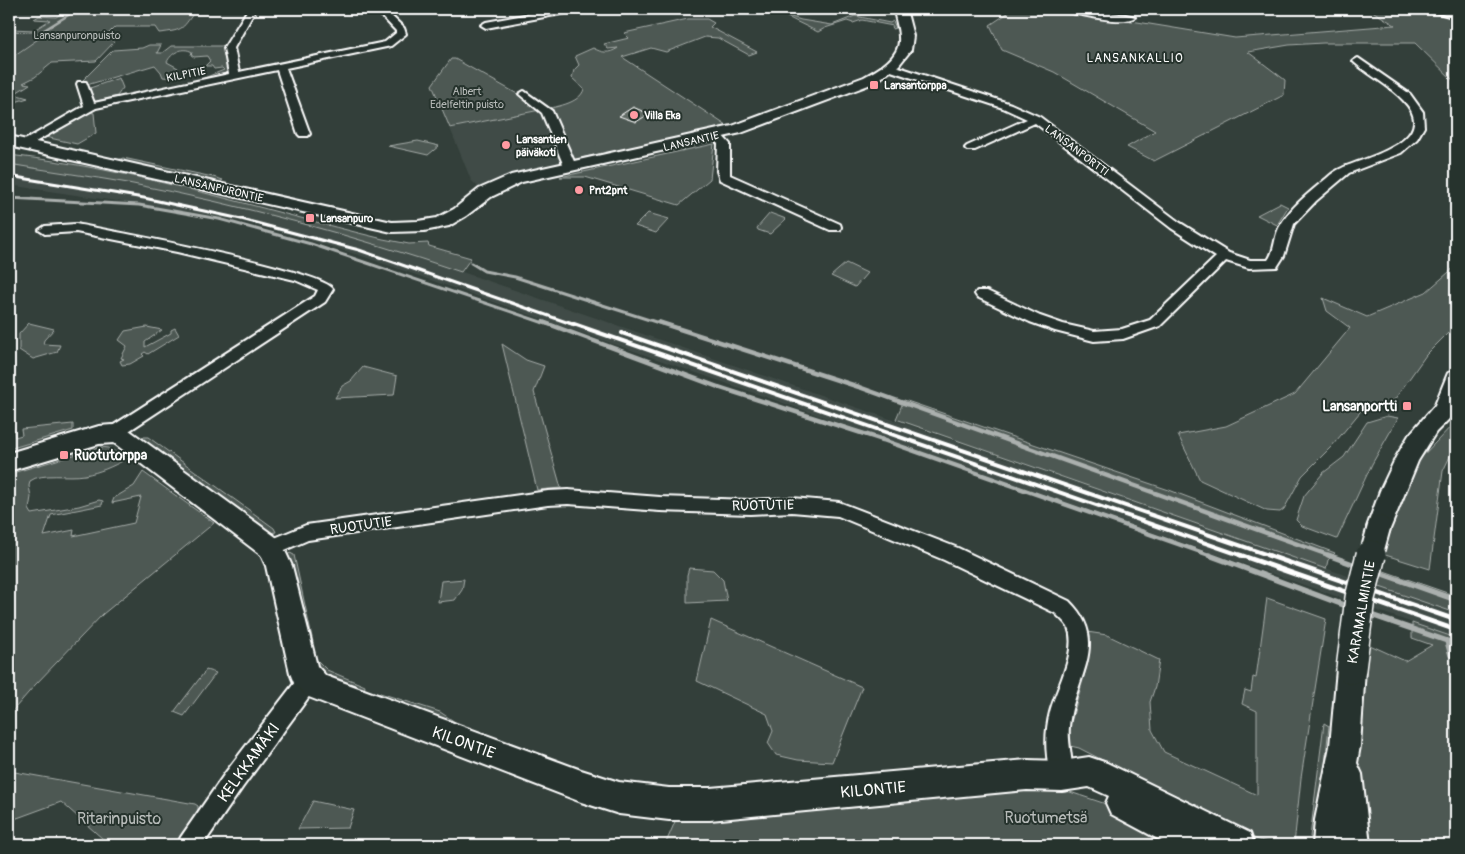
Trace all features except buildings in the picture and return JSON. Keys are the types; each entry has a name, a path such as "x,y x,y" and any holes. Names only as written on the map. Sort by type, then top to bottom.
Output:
{"street":[{"path":"235,77 229,48 252,9"},
{"name":"KILPITIE","path":"16,143 90,107 388,44 400,34 398,26 379,9"},
{"path":"486,25 571,9"},
{"name":"LANSANTIE","path":"430,225 457,215 486,193 517,178 716,135 763,121 862,83 889,68 902,53 907,38 900,9"},
{"path":"1066,9 1118,18 1130,17"},
{"path":"1439,9 1456,14"},
{"path":"1249,264 1272,264 1277,259 1286,228 1300,209 1321,189 1344,172 1392,153 1408,144 1416,133 1420,121 1418,111 1411,101 1358,61"},
{"path":"281,67 304,134"},
{"name":"LANSANPORTTI","path":"889,68 1007,106 1036,119 1175,225 1224,256 1249,264"},
{"path":"82,84 90,107"},
{"path":"524,94 547,111 570,166"},
{"path":"971,148 1036,119"},
{"path":"716,135 724,144 724,177 835,227"},
{"name":"LANSANPURONTIE","path":"16,143 392,227 409,228 430,225"},
{"path":"9,462 83,439 112,434 320,299 326,289 299,277 177,248 76,228 46,230"},
{"path":"982,294 1060,328 1094,336 1123,334 1155,323 1224,256"},
{"name":"KARAMALMINTIE","path":"1329,845 1331,820 1345,746 1351,669 1360,598 1379,527 1388,499 1408,455 1425,428 1451,404 1456,378"},
{"path":"112,434 130,442 271,548 279,566 299,657 309,680"},
{"name":"RUOTUTIE","path":"271,548 306,533 548,498 568,497 660,504 750,507 792,504 839,509 951,554 1062,607 1071,615 1078,626 1081,647 1060,713 1057,731 1057,749 1062,776"},
{"name":"KILONTIE","path":"309,680 316,686 365,706 581,786 636,801 669,804 710,804 1027,775 1062,776 1089,772 1107,778 1238,845"},
{"name":"KELKKAMÄKI","path":"189,845 234,780 309,680"},
{"name":"KARAMALMINTIE","path":"1345,746 1354,845"},
{"name":"KILONTIE","path":"1062,776 1102,792 1202,845"}],"shaded area":[{"path":"9,31 31,32 45,35 9,59"},
{"name":"Lansantien päiväkoti","path":"540,110 561,162 508,174 479,188 471,180 450,128"},
{"path":"9,164 127,183 215,201 389,247 1456,613 1456,638 362,256 262,226 216,216 9,185"}],"green space":[{"name":"Lansanpuronpuisto","path":"69,9 197,9 185,25 174,31 159,33 155,27 115,27 109,33 114,42 96,61 52,63 35,77 23,83 30,84 14,94 28,98 9,104 9,59 44,35 31,32 9,31 9,25 16,25 12,29 34,30 50,20 34,19 39,16 56,17"},
{"path":"757,9 765,9 777,13"},
{"path":"991,9 1058,9 1235,38 1395,25 1369,9 1423,9 1456,18 1456,83 1415,43 1323,43 1289,45 1248,52 1285,80 1284,95 1154,161 1127,147 1155,131 1054,72 1002,50 990,25 1008,13"},
{"path":"781,14 801,20 832,25 855,16 890,23 893,21 896,28 892,29 893,26 862,20 853,23 847,21 818,32"},
{"name":"Albert Edelfeltin puisto","path":"688,19 707,19 714,23 710,27 757,52 749,55 718,38 705,37 666,52 651,48 622,57 727,126 693,135 561,162 540,110 450,128 432,85 451,59 455,59 521,96 541,110 559,106 577,98 584,89 572,78 574,70 579,65 575,56 593,48 602,52 609,52 618,48 608,49 604,44 629,38 624,33"},
{"path":"149,45 161,45 157,53 162,53 171,46 226,46 230,73 225,77 194,82 224,70 222,68 214,69 212,66 205,66 210,61 207,56 194,57 189,50 181,50 174,53 167,62 178,68 172,78 163,77 155,65 90,84 85,84 82,81 113,50 142,48"},
{"path":"119,78 123,88 117,96 93,102 87,89"},
{"path":"89,112 94,113 96,133 77,144 45,137"},
{"path":"418,141 439,146 428,155 388,146"},
{"path":"714,144 710,179 679,205 585,177 560,177"},
{"path":"9,155 56,161 150,180 383,239 409,244 428,243 429,246 471,258 461,272 338,233 255,211 128,183 9,164"},
{"path":"123,158 223,180 220,182 118,160"},
{"path":"1280,203 1288,207 1277,225 1257,215"},
{"path":"648,213 669,219 656,233 635,226"},
{"path":"770,213 786,219 770,234 757,228"},
{"path":"846,263 867,273 855,287 831,276"},
{"path":"1456,266 1456,325 1426,355 1392,403 1365,406 1332,446 1302,476 1284,509 1280,512 1267,511 1200,480 1178,435 1226,426 1295,394 1350,328 1327,311 1323,298 1367,317 1426,292"},
{"path":"29,323 54,329 44,340 43,344 60,345 57,352 33,359 19,350 19,334"},
{"path":"147,327 162,330 145,342 145,347 171,333 171,330 175,328 179,335 148,354 145,352 142,354 144,356 130,364 122,365 120,361 124,359 121,358 127,346 119,340 125,331"},
{"path":"502,344 526,360 544,366 534,392 561,488 537,490"},
{"path":"363,367 397,376 394,395 335,398 342,386 351,381"},
{"path":"904,400 1169,490 1335,553 1328,560 1326,569 896,419"},
{"path":"1387,416 1398,418 1372,464 1337,539 1302,526 1296,520 1304,496 1323,473 1344,457 1367,422"},
{"path":"1456,421 1456,444 1443,471 1430,569 1379,553 1414,465"},
{"path":"73,424 73,430 9,449 9,430 14,430 15,437 22,435 21,429"},
{"path":"144,437 148,437 274,528 276,532 269,533 141,441"},
{"path":"101,447 109,448 126,459 106,469 90,474 48,476 35,478 30,481 31,497 29,509 32,514 79,506 99,500 103,501 102,505 51,515 44,536 74,530 73,536 134,523 141,497 112,503 114,498 134,486 143,472 214,523 103,614 9,715 9,474"},
{"path":"290,553 294,555 313,642 305,646 286,556"},
{"path":"689,568 713,570 723,580 727,601 687,603 687,575"},
{"path":"1381,570 1456,596 1456,613 1371,584"},
{"path":"464,579 462,590 455,600 438,602 441,581"},
{"path":"1267,598 1326,619 1301,778 1294,845 1278,845 1256,839 1079,748 1066,745 1063,726 1070,726 1088,662 1086,650 1087,632 1107,635 1159,660 1155,687 1150,702 1152,730 1164,752 1257,795 1257,711 1242,704 1245,690 1251,692 1253,677 1256,678"},
{"path":"711,620 862,687 832,762 798,760 776,755 768,743 773,731 767,714 697,681"},
{"path":"1412,623 1456,638 1456,845 1364,845 1356,755 1361,641 1405,661 1432,645 1412,638"},
{"path":"314,657 327,670 365,686 364,691 326,682 311,659"},
{"path":"206,670 216,673 184,716 174,712"},
{"path":"380,693 440,712 461,726 378,695"},
{"path":"1324,723 1329,726 1317,840 1310,837"},
{"name":"Ritarinpuisto","path":"9,771 195,804 198,806 198,811 176,845 104,845 103,839 61,802 9,821"},
{"name":"Ruotumetsä","path":"1043,787 1061,789 1103,803 1181,845 665,845 677,817"},
{"path":"313,801 354,810 348,828 298,829"}],"waterway":[{"name":"Lansanpuro","path":"41,32 78,9"},
{"path":"9,198 139,205 219,219 311,244 547,324"},
{"path":"471,263 484,271 515,277 662,324"},
{"path":"543,322 718,387 883,440 1212,556"},
{"path":"658,322 859,387 1331,556"},
{"path":"1209,555 1349,607"},
{"path":"1328,555 1358,566"},
{"path":"1377,572 1456,600"},
{"path":"1368,614 1456,644"},
{"path":"1447,641 1451,655 1456,657"}],"railway":[{"path":"9,176 144,198 241,219 359,250 572,324"},
{"path":"568,322 1243,556"},
{"path":"622,333 1271,556"},
{"path":"1240,555 1456,630"},
{"path":"1267,555 1456,620"}],"place":[{"name":"Lansantorppa","path":"874,85"},
{"name":"Villa Eka","path":"634,115"},
{"name":"Lansantien päiväkoti","path":"506,145"},
{"name":"Pnt2pnt","path":"579,190"},
{"name":"Lansanpuro","path":"310,218"},
{"name":"Lansanportti","path":"1407,406"},
{"name":"Ruotutorppa","path":"64,455"}],"district":[{"name":"LANSANKALLIO","path":"1135,58"}]}
